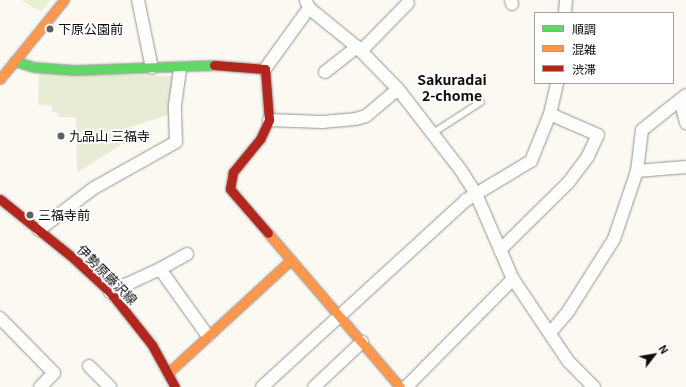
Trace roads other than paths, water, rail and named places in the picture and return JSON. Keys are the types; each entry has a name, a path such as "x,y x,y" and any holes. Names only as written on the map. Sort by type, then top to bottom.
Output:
{"street":[{"path":"0,79 64,0"},
{"path":"138,0 152,68"},
{"path":"565,12 566,0"},
{"path":"325,72 359,49 408,3"},
{"path":"400,387 230,189 233,172 260,139 269,120 265,69 307,4 359,49 398,89 433,132 476,194 513,279 568,361 594,387"},
{"path":"14,61 34,67 75,70 180,68 217,64 265,69"},
{"path":"39,230 94,188 176,142 175,105 180,68"},
{"path":"262,387 338,315 466,200 531,161 550,114 557,84"},
{"path":"269,120 322,122 355,119 366,116 398,89"},
{"path":"683,98 686,123"},
{"path":"550,333 569,310 614,239 637,171 642,130 683,98"},
{"path":"500,250 568,183 598,135 550,114"},
{"path":"637,171 686,166"},
{"name":"伊勢原藤沢線","path":"0,199 39,230 110,292 152,346 169,372 175,387"},
{"path":"110,292 160,269 187,254"},
{"path":"169,372 291,260"},
{"path":"160,269 208,336"},
{"path":"406,387 513,279"},
{"path":"0,319 54,373 40,387"},
{"path":"314,387 362,342"},
{"path":"89,366 110,387"}],"lane":[{"path":"433,132 481,102"}],"place":[{"name":"下原公園前","path":"50,29"},
{"name":"九品山 三福寺","path":"61,136"},
{"name":"三福寺前","path":"30,215"}],"district":[{"name":"Sakuradai 2-chome","path":"452,88"}]}
